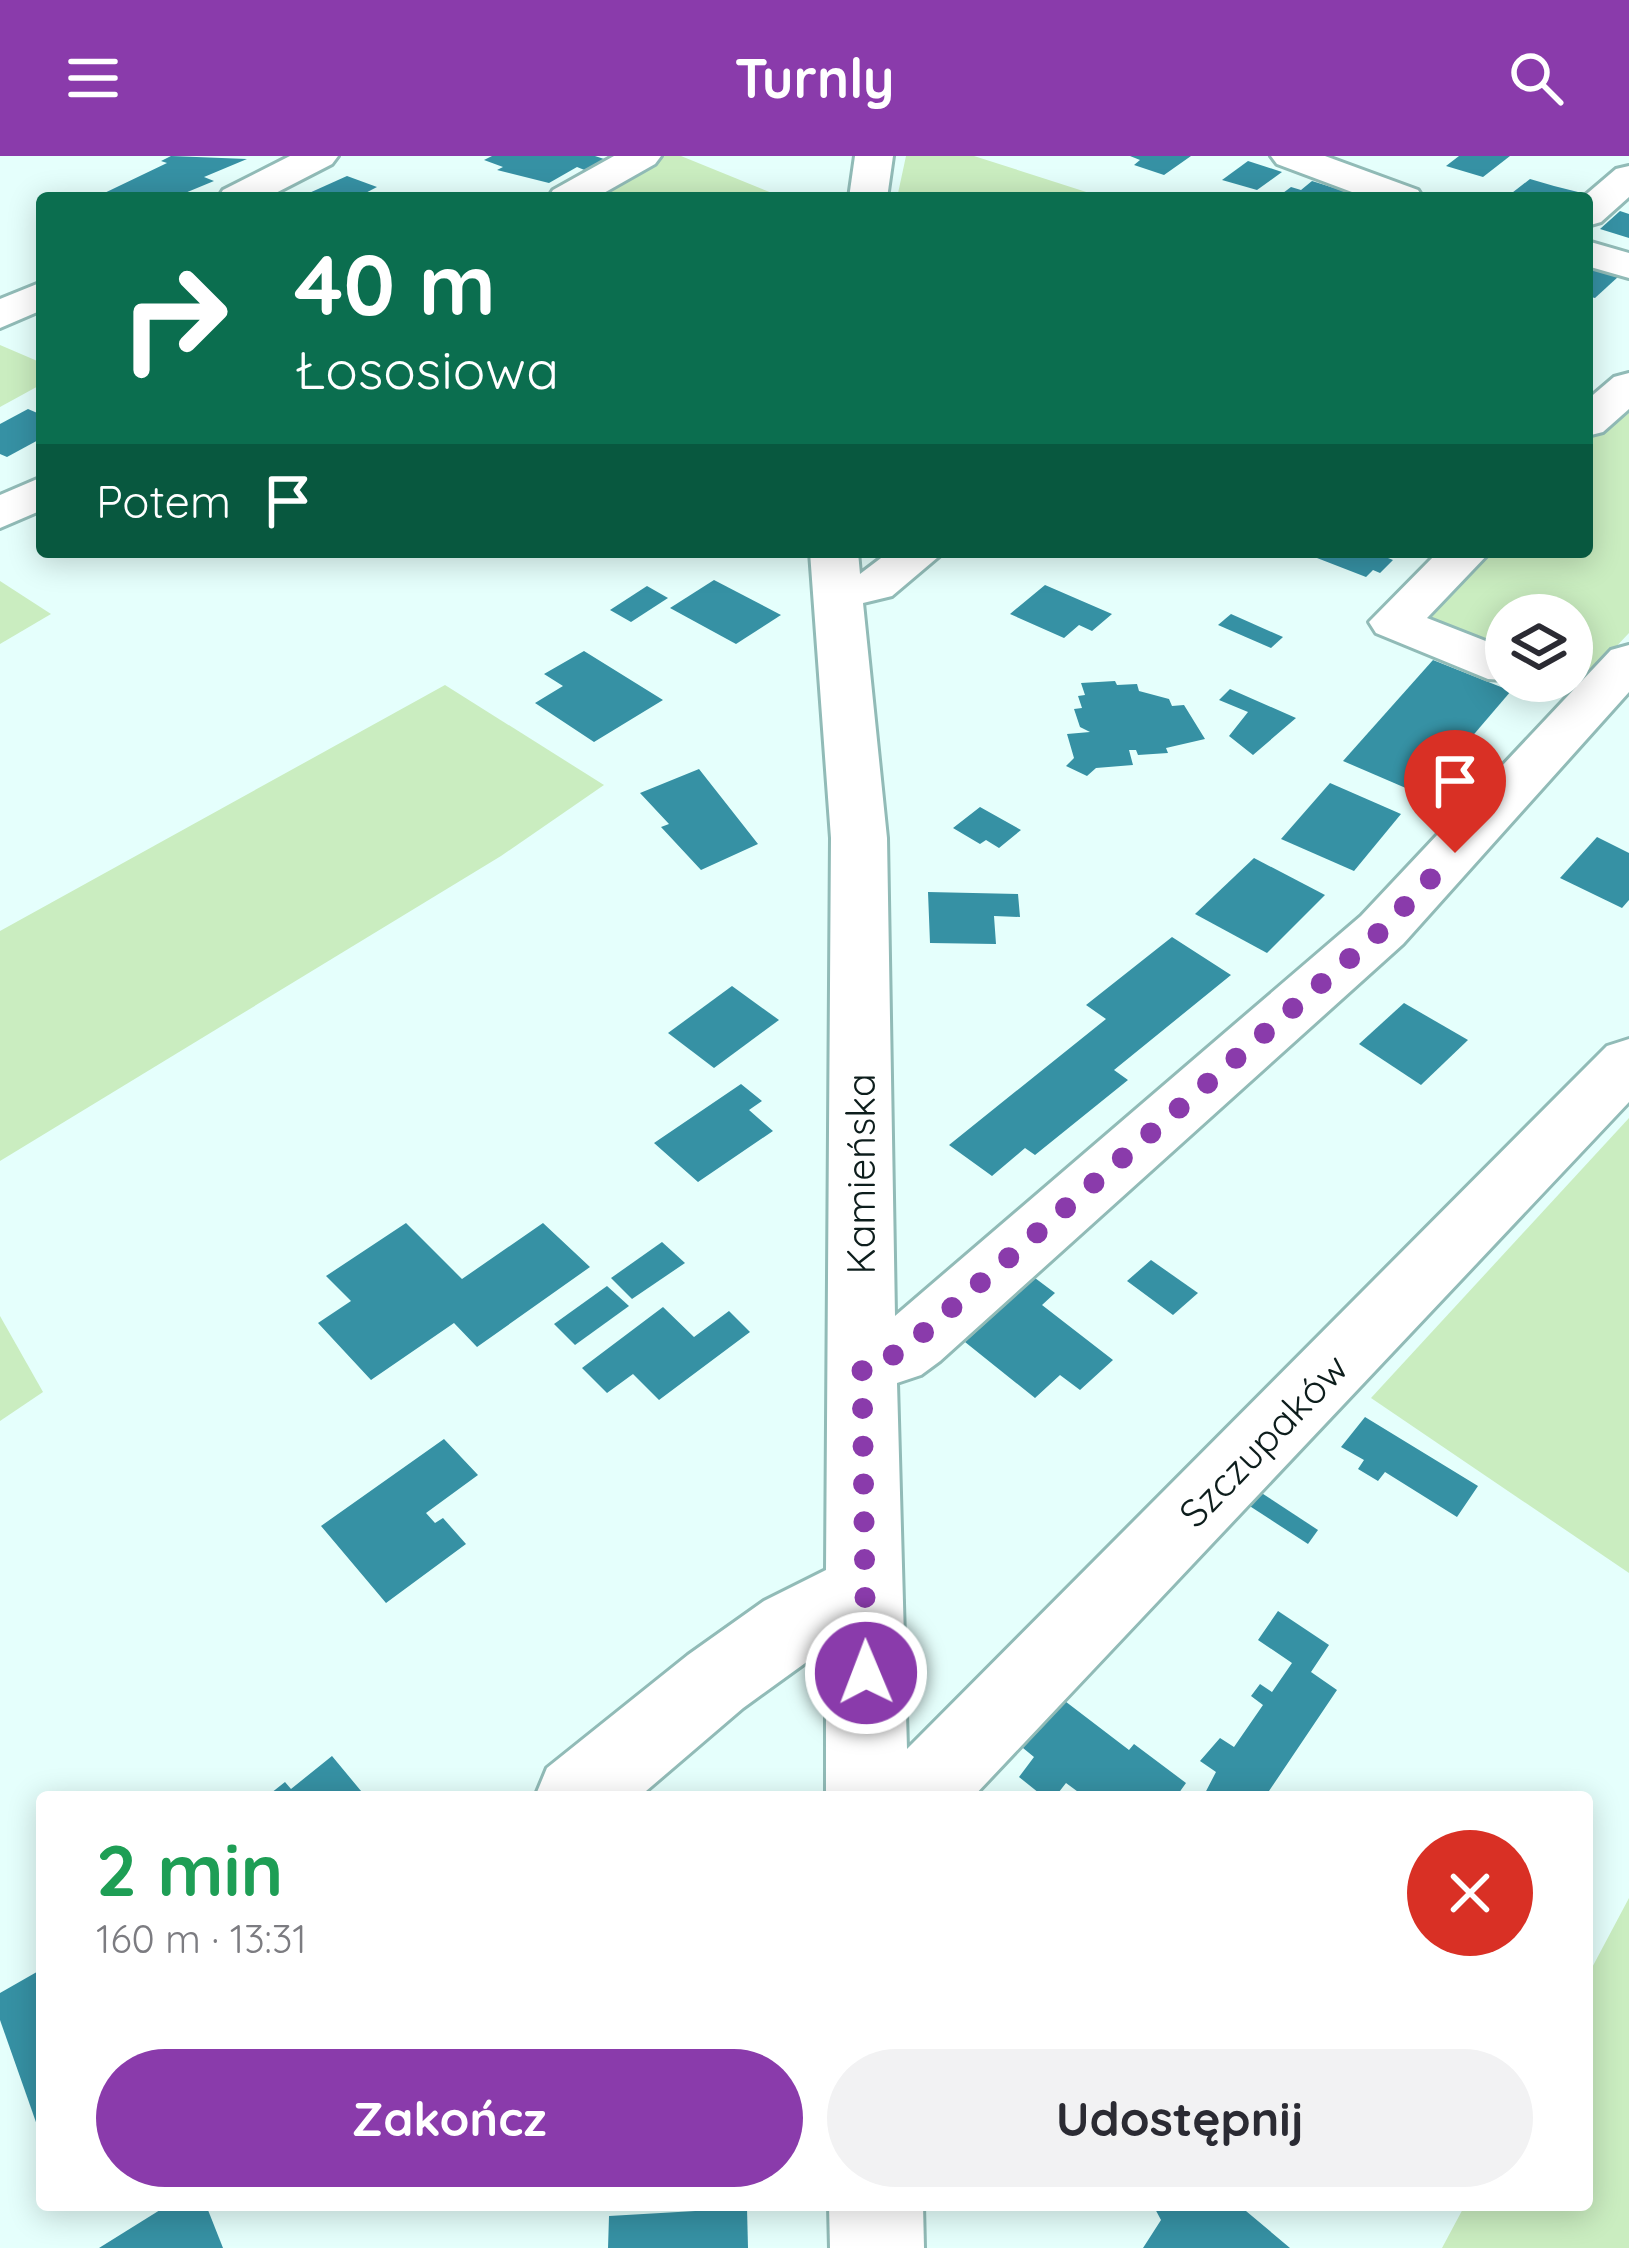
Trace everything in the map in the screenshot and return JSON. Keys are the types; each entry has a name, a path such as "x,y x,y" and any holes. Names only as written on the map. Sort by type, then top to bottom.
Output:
{"street":[{"path":"249,192 319,156"},
{"path":"578,192 642,156"},
{"path":"869,192 874,156"},
{"path":"1290,156 1393,189"},
{"path":"1593,209 1629,177"},
{"path":"1593,255 1629,266"},
{"path":"0,315 36,297"},
{"path":"1593,418 1629,386"},
{"path":"0,514 36,494"},
{"path":"836,573 875,586 912,558"},
{"path":"1460,558 1394,622 1485,659"},
{"name":"Kamieńska","path":"836,573 859,838 867,1791"},
{"path":"862,1366 896,1354 915,1340 1382,930 1570,702"},
{"name":"Szczupaków","path":"901,1791 934,1779 1629,1063"},
{"path":"584,1791 755,1654 829,1602 865,1590"},
{"path":"876,2211 877,2248"}],"green space":[{"path":"653,156 681,156 770,192 591,192"},
{"path":"906,156 974,156 1086,192 898,192"},
{"path":"0,345 36,360 36,387 0,407"},
{"path":"1629,403 1629,633 1593,671 1593,594 1485,594 1485,648 1416,622 1472,558 1593,558 1593,436"},
{"path":"0,581 51,614 0,644"},
{"path":"445,685 604,785 501,856 0,1161 0,931"},
{"path":"1629,1118 1629,1573 1371,1398"},
{"path":"0,1316 43,1392 0,1421"},
{"path":"1629,1898 1629,2248 1442,2248 1462,2211 1593,2211 1593,1966"}],"building":[{"path":"171,156 247,159 204,177 214,181 187,192 107,192 167,163 161,161"},
{"path":"492,156 607,160 587,171 577,167 549,183 497,170 503,167 484,160"},
{"path":"1130,156 1191,156 1164,175 1134,165 1140,160"},
{"path":"1459,156 1510,156 1483,177 1446,166"},
{"path":"1248,161 1282,172 1257,190 1222,180"},
{"path":"347,176 377,187 367,192 311,192"},
{"path":"1530,179 1578,192 1513,192"},
{"path":"1312,181 1347,192 1284,192 1291,187 1301,190"},
{"path":"1620,211 1629,214 1629,238 1600,229"},
{"path":"1593,268 1619,276 1595,298"},
{"path":"28,409 36,412 36,441 7,457 0,454 0,424"},
{"path":"1317,558 1393,560 1380,573 1373,570 1366,577"},
{"path":"714,580 781,615 736,644 670,608"},
{"path":"1045,585 1112,614 1092,631 1079,625 1064,638 1010,614"},
{"path":"647,586 668,598 631,622 610,610"},
{"path":"1231,614 1283,637 1271,648 1218,625"},
{"path":"584,651 663,700 594,742 535,703 563,686 544,674"},
{"path":"1433,660 1485,681 1485,702 1502,702 1422,795 1343,761"},
{"path":"1115,681 1117,685 1137,684 1139,691 1169,699 1172,706 1184,705 1205,739 1166,748 1168,753 1138,755 1129,750 1133,765 1096,768 1087,776 1066,766 1074,758 1067,734 1090,732 1080,727 1074,709 1082,708 1081,683"},
{"path":"1230,689 1296,718 1253,755 1229,736 1248,712 1219,700"},
{"path":"699,769 758,844 701,870 661,827 669,824 640,793"},
{"path":"1330,783 1401,814 1354,871 1281,839"},
{"path":"980,807 1021,830 999,848 986,840 980,844 953,828"},
{"path":"1597,837 1629,853 1629,900 1622,908 1560,878"},
{"path":"1254,858 1325,895 1267,953 1195,914"},
{"path":"928,892 1018,894 1020,917 994,916 996,944 930,943"},
{"path":"1172,937 1231,975 1114,1070 1128,1080 1035,1155 1025,1148 992,1176 949,1145 1106,1019 1086,1005"},
{"path":"732,986 779,1020 714,1068 668,1033"},
{"path":"1404,1003 1468,1040 1421,1085 1359,1044"},
{"path":"741,1084 762,1101 749,1110 773,1131 698,1182 654,1143"},
{"path":"406,1223 462,1279 543,1223 590,1267 477,1347 454,1323 371,1380 318,1323 351,1301 326,1276"},
{"path":"662,1242 685,1263 632,1299 611,1278"},
{"path":"1151,1260 1198,1293 1173,1315 1127,1281"},
{"path":"1035,1278 1055,1293 1042,1305 1113,1360 1080,1390 1060,1375 1035,1398 965,1342"},
{"path":"607,1286 629,1306 575,1345 554,1324"},
{"path":"663,1307 694,1337 729,1311 750,1332 659,1400 633,1374 607,1393 582,1368"},
{"path":"1365,1417 1478,1486 1457,1517 1385,1472 1378,1481 1358,1469 1364,1460 1341,1447"},
{"path":"444,1439 478,1475 426,1513 435,1523 443,1518 466,1544 386,1603 321,1526"},
{"path":"1257,1490 1318,1530 1308,1544 1245,1503"},
{"path":"1278,1611 1329,1645 1311,1672 1337,1690 1269,1791 1206,1791 1216,1772 1200,1761 1220,1738 1234,1747 1263,1705 1251,1696 1260,1684 1272,1692 1292,1663 1258,1640"},
{"path":"1057,1695 1129,1750 1134,1744 1186,1783 1180,1791 1077,1791 1066,1783 1060,1791 1036,1791 1019,1777 1034,1757 1011,1738"},
{"path":"332,1756 361,1791 274,1791 285,1782 291,1789"},
{"path":"36,1972 36,2122 0,2020 0,1993"},
{"path":"158,2211 208,2211 223,2248 99,2248"},
{"path":"747,2211 748,2248 608,2248 609,2216"},
{"path":"1156,2211 1246,2211 1290,2248 1143,2248 1161,2220"}],"route":[{"path":"866,1673 862,1366 896,1354 915,1340 1382,930 1455,853"}]}
